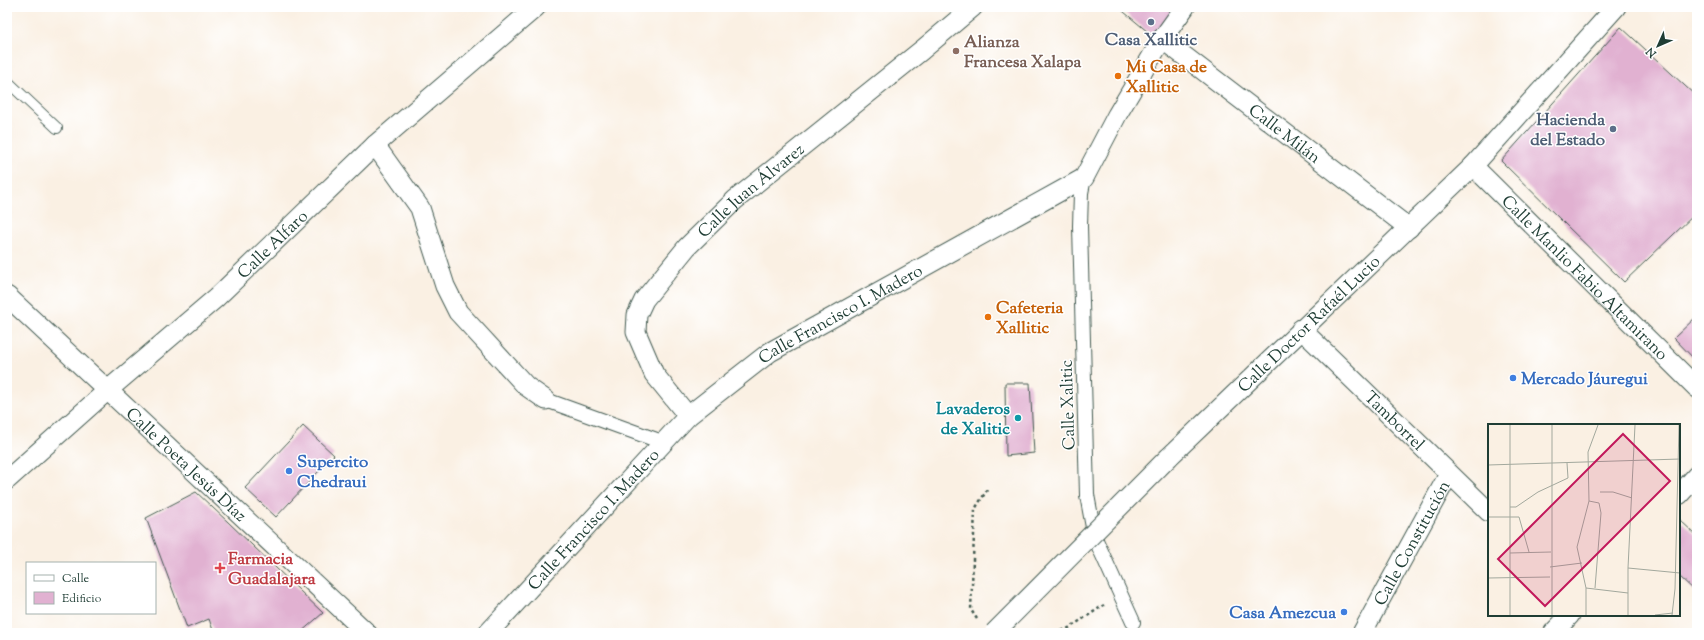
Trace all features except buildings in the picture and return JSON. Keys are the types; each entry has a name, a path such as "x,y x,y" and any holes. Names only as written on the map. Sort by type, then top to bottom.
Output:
{"street":[{"name":"Calle Alfaro","path":"7,480 108,390 216,298 375,145 536,7"},
{"name":"Calle Juan Álvarez","path":"688,416 654,374 636,332 637,315 644,300 687,247 735,200 922,50 973,7"},
{"path":"1084,178 1117,115 1162,39 1186,7"},
{"name":"Calle Doctor Rafaél Lucio","path":"987,627 1169,457 1473,166 1616,7"},
{"name":"Calle Milán","path":"1162,39 1409,228"},
{"path":"375,145 420,208 445,286 458,312 526,386 546,400 665,443"},
{"name":"Calle Manlio Fabio Altamirano","path":"1473,166 1697,388"},
{"name":"Calle Francisco I. Madero","path":"488,633 665,443 688,416 770,352 1084,178"},
{"name":"Calle Xalitic","path":"1084,178 1081,193 1080,226 1087,495 1095,538 1133,622"},
{"name":"Calle Poeta Jesús Díaz","path":"7,296 367,633"},
{"name":"Tamborrel","path":"1301,329 1488,511"},
{"name":"Calle Constitución","path":"1362,633 1449,474"},
{"path":"1680,494 1697,475"},
{"path":"1553,633 1569,616"}],"lane":[{"path":"7,81 57,128"}],"path":[{"path":"987,490 975,509 970,610 987,627"},
{"path":"1056,633 1069,628 1121,594"}],"place":[{"name":"Casa Xallitic","path":"1151,22"},
{"name":"Alianza Francesa Xalapa","path":"956,51"},
{"name":"Mi Casa de Xallitic","path":"1118,76"},
{"name":"Hacienda del Estado","path":"1613,129"},
{"name":"Cafeteria Xallitic","path":"988,317"},
{"name":"Mercado Jáuregui","path":"1513,378"},
{"name":"Lavaderos de Xalitic","path":"1018,418"},
{"name":"Supercito Chedraui","path":"289,471"},
{"name":"Farmacia Guadalajara","path":"220,568"},
{"name":"Casa Amezcua","path":"1344,612"}]}
